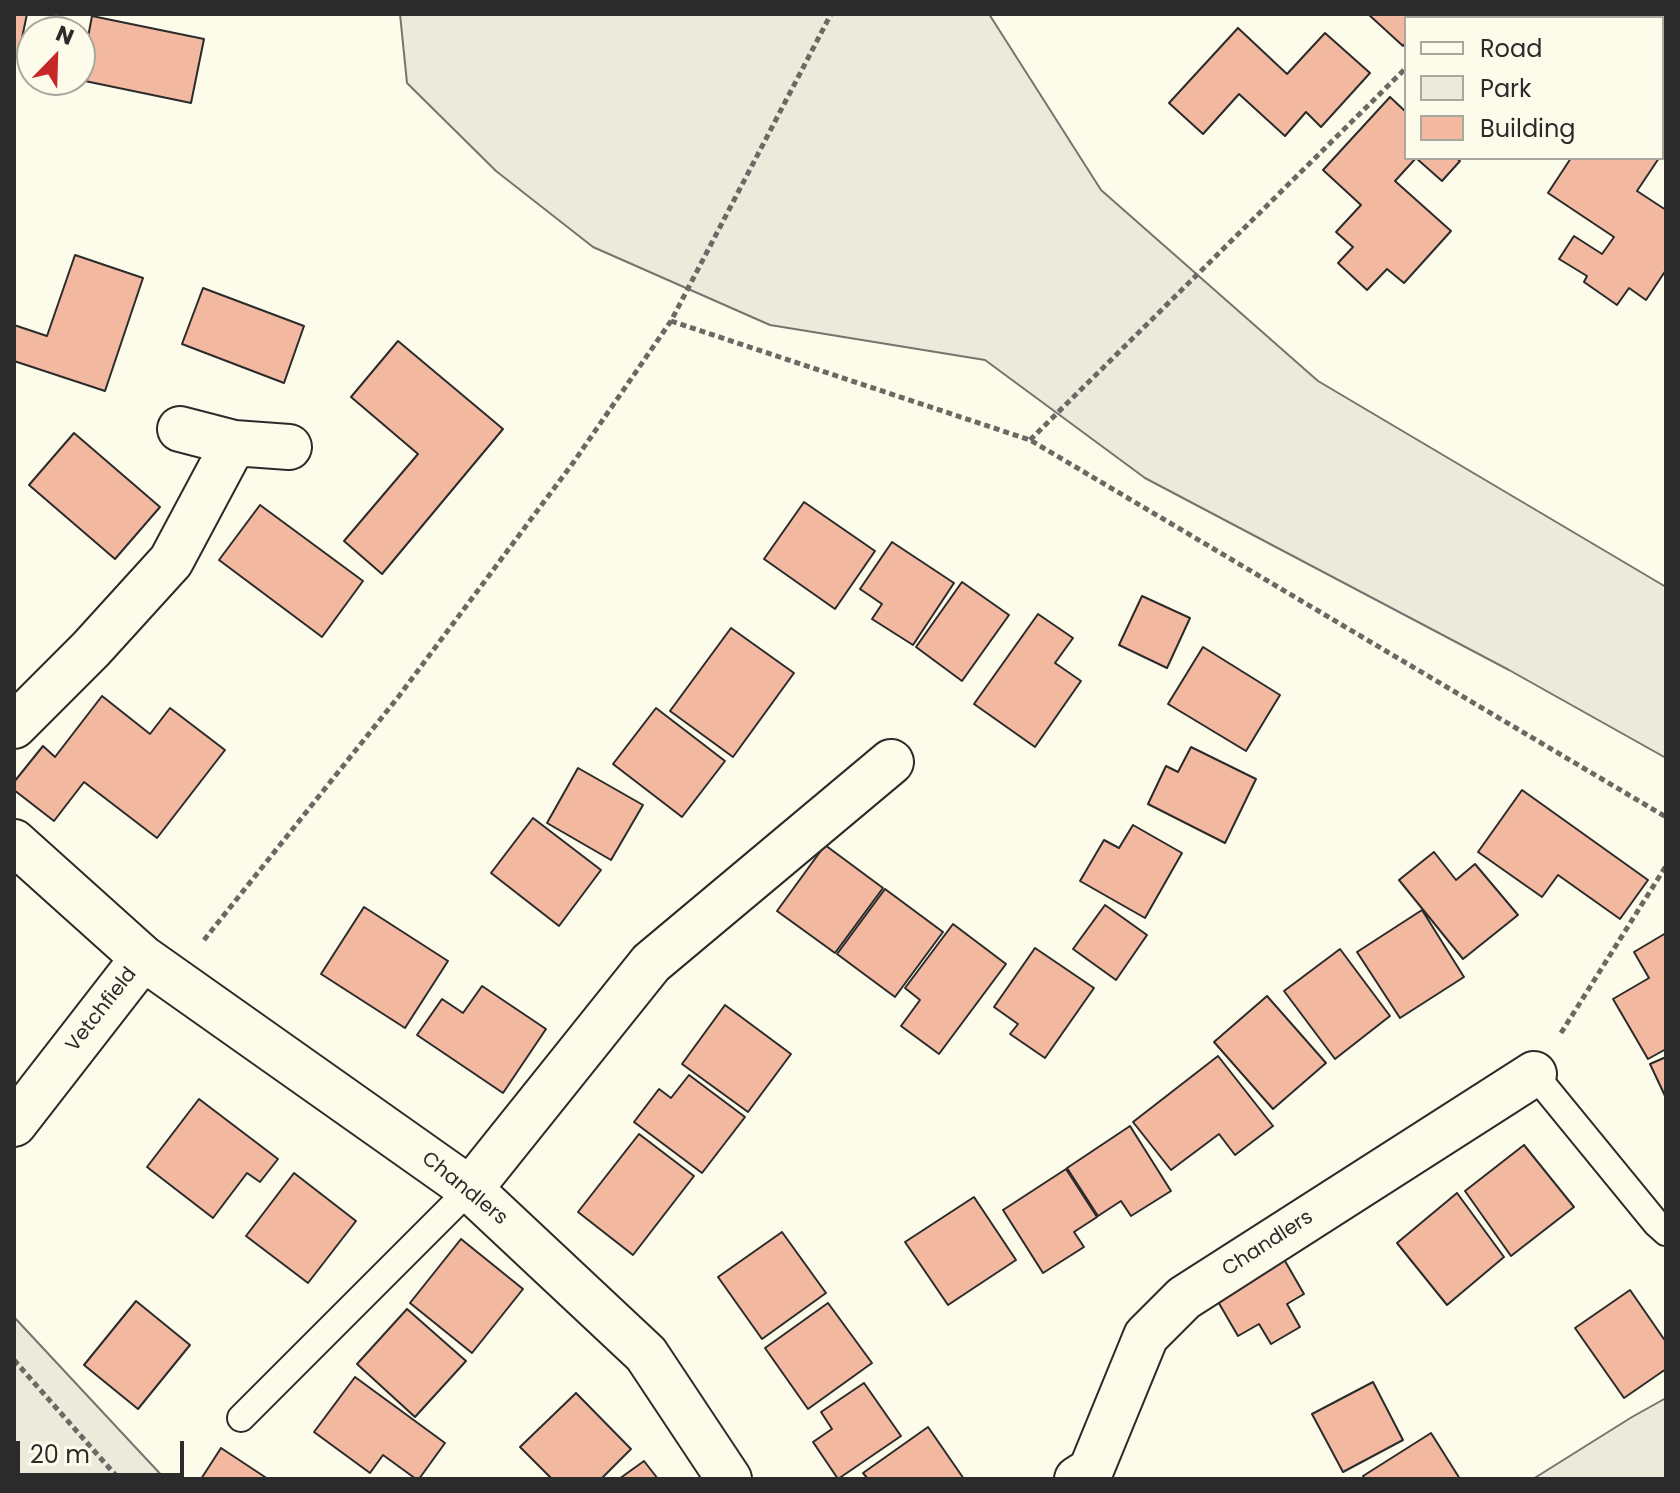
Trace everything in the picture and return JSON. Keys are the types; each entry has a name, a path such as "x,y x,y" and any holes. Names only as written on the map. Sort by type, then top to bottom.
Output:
{"street":[{"path":"180,429 234,443 289,447"},
{"path":"14,726 91,649 171,561 234,443"},
{"path":"470,1189 651,963 891,762"},
{"name":"Vetchfield","path":"14,842 158,968 14,1124"},
{"name":"Chandlers","path":"158,968 470,1189 646,1354 729,1479"},
{"name":"Chandlers","path":"1077,1479 1091,1470 1146,1336 1184,1298 1534,1074"}],"lane":[{"path":"1534,1074 1666,1232"},
{"path":"241,1418 470,1189"}],"path":[{"path":"158,968 399,696 573,463 671,321 831,14"},
{"path":"1030,440 1404,70"},
{"path":"671,321 1030,440 1666,817"},
{"path":"1534,1074 1666,866"},
{"path":"14,1360 119,1479"}],"green space":[{"path":"400,14 989,14 1101,190 1318,381 1666,587 1666,758 1509,670 1145,478 985,360 770,325 593,247 496,171 407,83"},
{"path":"14,1317 165,1479 14,1479"},
{"path":"1666,1398 1666,1479 1533,1479 1632,1417"}],"building":[{"path":"14,14 27,14 16,16 14,56"},
{"path":"1368,14 1431,14 1404,16 1403,46"},
{"path":"96,17 204,39 191,103 96,83"},
{"path":"1238,28 1287,74 1325,33 1370,73 1321,127 1306,112 1285,136 1239,94 1203,134 1169,103"},
{"path":"1390,97 1404,110 1404,160 1414,160 1395,181 1451,231 1404,283 1387,269 1367,290 1338,263 1353,247 1336,232 1361,205 1323,170"},
{"path":"1418,160 1460,161 1442,181"},
{"path":"1570,160 1658,160 1637,191 1666,210 1666,270 1646,300 1629,288 1617,305 1584,282 1587,276 1559,259 1574,236 1602,254 1614,237 1548,193"},
{"path":"75,255 143,278 105,391 14,361 14,325 47,336"},
{"path":"203,288 304,326 284,383 182,344"},
{"path":"398,341 503,429 382,574 344,541 418,454 351,397"},
{"path":"74,433 160,507 115,559 29,485"},
{"path":"804,502 875,551 835,609 764,559"},
{"path":"260,505 363,581 322,637 219,560"},
{"path":"892,542 954,583 913,645 872,619 882,604 860,589"},
{"path":"962,582 1009,615 962,681 916,647"},
{"path":"1142,596 1190,618 1167,668 1119,645"},
{"path":"1038,614 1073,638 1055,663 1081,681 1035,747 974,704"},
{"path":"731,628 794,673 733,757 670,711"},
{"path":"1203,647 1280,695 1246,751 1168,704"},
{"path":"102,696 150,734 170,708 225,750 157,838 84,782 54,821 14,790 14,782 43,746 55,757"},
{"path":"656,708 725,761 682,817 613,764"},
{"path":"1191,747 1256,779 1225,843 1148,804 1166,766 1178,772"},
{"path":"578,768 643,805 611,860 547,823"},
{"path":"1522,790 1648,880 1620,919 1558,875 1542,897 1478,852"},
{"path":"533,818 601,870 559,926 491,873"},
{"path":"1133,825 1182,853 1145,918 1080,881 1104,840 1119,848"},
{"path":"825,845 883,888 835,953 777,911"},
{"path":"1434,852 1456,880 1475,864 1518,915 1463,959 1399,880"},
{"path":"885,889 943,932 895,997 837,954"},
{"path":"1105,905 1147,935 1116,980 1073,949"},
{"path":"364,907 448,961 405,1028 321,974"},
{"path":"1422,910 1464,977 1400,1018 1357,952"},
{"path":"953,924 1006,964 939,1054 901,1026 920,1000 905,988"},
{"path":"1666,933 1666,1049 1648,1059 1613,999 1649,978 1634,952"},
{"path":"1035,948 1094,988 1045,1058 1010,1034 1018,1024 994,1007"},
{"path":"1340,949 1390,1016 1335,1059 1284,991"},
{"path":"482,986 546,1029 503,1093 417,1035 442,999 463,1013"},
{"path":"1267,996 1326,1063 1273,1109 1214,1042"},
{"path":"725,1005 791,1054 748,1112 682,1064"},
{"path":"1218,1056 1273,1126 1235,1155 1219,1134 1171,1170 1133,1122"},
{"path":"1666,1057 1666,1098 1650,1064"},
{"path":"689,1075 745,1117 702,1173 634,1122 659,1089 671,1098"},
{"path":"199,1099 278,1159 260,1182 247,1173 213,1218 147,1167"},
{"path":"1130,1126 1171,1191 1131,1216 1121,1201 1098,1216 1067,1168"},
{"path":"639,1134 694,1176 633,1255 578,1212"},
{"path":"1524,1145 1574,1207 1511,1256 1465,1191"},
{"path":"1066,1169 1097,1217 1074,1232 1084,1247 1043,1273 1003,1210"},
{"path":"294,1173 356,1221 308,1283 246,1236"},
{"path":"1457,1193 1504,1257 1447,1305 1397,1243"},
{"path":"974,1197 1016,1260 948,1305 905,1242"},
{"path":"782,1232 826,1293 762,1339 718,1277"},
{"path":"461,1239 523,1289 472,1353 410,1303"},
{"path":"1281,1254 1304,1294 1287,1304 1300,1327 1271,1344 1259,1324 1238,1336 1213,1293"},
{"path":"1630,1290 1666,1342 1666,1369 1624,1398 1575,1328"},
{"path":"136,1301 190,1345 138,1409 84,1365"},
{"path":"828,1303 872,1363 808,1409 765,1348"},
{"path":"407,1309 466,1361 415,1417 357,1364"},
{"path":"355,1377 445,1443 419,1479 383,1455 370,1473 314,1432"},
{"path":"1373,1382 1403,1440 1343,1472 1312,1414"},
{"path":"864,1383 901,1436 838,1479 813,1442 832,1429 821,1412"},
{"path":"576,1393 631,1449 601,1479 552,1479 520,1447"},
{"path":"928,1427 964,1479 868,1479 863,1473"},
{"path":"1431,1433 1460,1479 1365,1479 1363,1476"},
{"path":"221,1448 268,1479 201,1479"},
{"path":"644,1461 658,1479 619,1479"}]}
